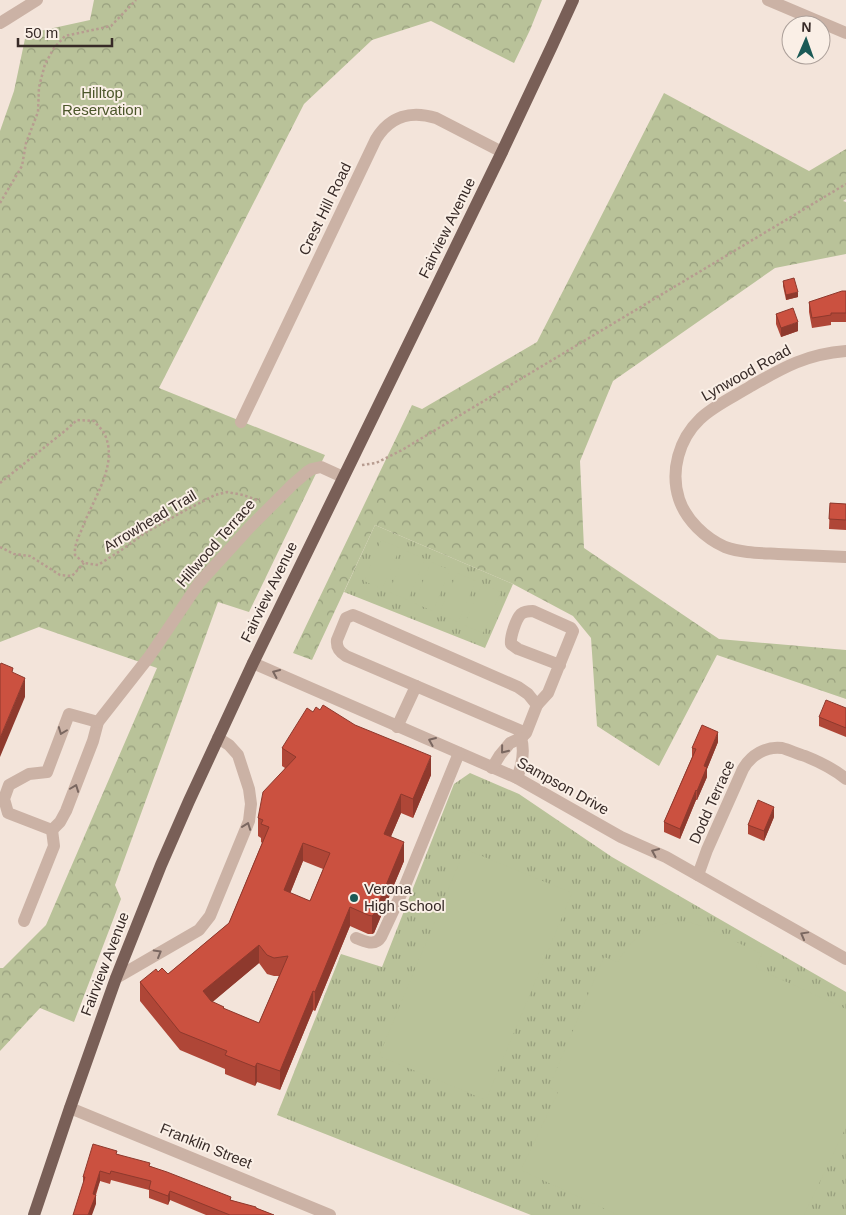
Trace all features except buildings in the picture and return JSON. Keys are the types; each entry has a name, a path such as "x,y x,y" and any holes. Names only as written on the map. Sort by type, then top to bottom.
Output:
{"main road":[{"name":"Fairview Avenue","path":"34,1215 116,978 161,866 253,663 502,152 572,0"}],"street":[{"path":"0,23 37,0"},
{"path":"768,0 846,33"},
{"name":"Crest Hill Road","path":"240,422 376,139 385,127 398,118 421,114 436,118 502,152"},
{"name":"Lynwood Road","path":"846,351 820,354 786,366 721,404 701,418 693,426 681,448 676,467 676,477 678,495 685,512 706,536 725,547 748,552 846,557"},
{"name":"Hillwood Terrace","path":"98,722 149,657 199,583 250,527 292,485 312,469 317,467 346,472"},
{"path":"517,778 523,748 523,735 537,705 548,693 560,665 573,631 571,628 533,611 524,612 520,615 511,636 511,644 518,649 560,665"},
{"path":"523,735 340,652 337,640 346,618 353,615 358,617 518,687 528,694 537,705"},
{"name":"Sampson Drive","path":"253,663 517,778 621,837 666,857 846,959"},
{"path":"397,727 416,686"},
{"path":"69,714 98,722 66,811 60,822 52,830 8,813 4,799 9,785 29,774 47,772 69,714"},
{"path":"492,768 510,743 523,735"},
{"path":"116,978 199,930 210,916 249,821 252,804 238,755 229,745 218,738"},
{"name":"Dodd Terrace","path":"698,875 742,769 755,754 769,749 784,748 823,764 846,779"},
{"path":"356,938 370,943 375,943 379,940 404,888 459,753"},
{"path":"24,921 54,846 52,830"},
{"name":"Franklin Street","path":"70,1108 330,1215"}],"path":[{"path":"0,203 22,166 26,143 38,112 39,87 45,64 54,48 65,36 110,26 136,0"},
{"path":"346,472 376,463 402,450 846,184"},
{"name":"Arrowhead Trail","path":"0,483 77,420 94,421 104,432 109,446 108,468 74,548 75,555 84,563 98,565 145,533 215,495 227,492 258,500 264,498"},
{"path":"0,548 14,554 30,556 60,575 72,576 84,563"}],"green space":[{"name":"Hilltop Reservation","path":"94,0 542,0 514,63 431,21 372,40 304,104 159,388 325,455 249,612 218,602 115,885 121,899 74,1022 40,1008 0,1051 0,968 3,968 46,925 157,668 39,627 0,642 0,131 14,91 26,34 90,20"},
{"path":"664,93 809,171 846,149 846,199 843,201 846,202 846,254 775,268 613,381 580,461 584,548 719,639 846,650 846,699 717,655 659,766 597,726 591,638 573,616 513,584 375,525 312,660 293,653 412,405 422,409 537,342"},
{"path":"375,525 513,584 485,648 344,592"},
{"path":"381,540 400,548 382,589 364,581"},
{"path":"406,551 425,559 408,600 389,592"},
{"path":"431,562 450,570 433,611 414,603"},
{"path":"457,573 476,581 458,622 439,614"},
{"path":"482,584 501,592 483,633 464,625"},
{"path":"470,773 519,794 612,857 846,992 846,1215 531,1215 277,1115 341,954 382,967 454,784"},
{"path":"465,849 572,893 486,1100 379,1056"},
{"path":"671,922 692,923 702,926 762,954 756,968 846,1009 846,1127 804,1215 618,1215 521,1170 558,1092 549,1087 604,957 618,962 628,947 646,931"}],"place":[{"name":"Verona High School","path":"354,898"}]}
